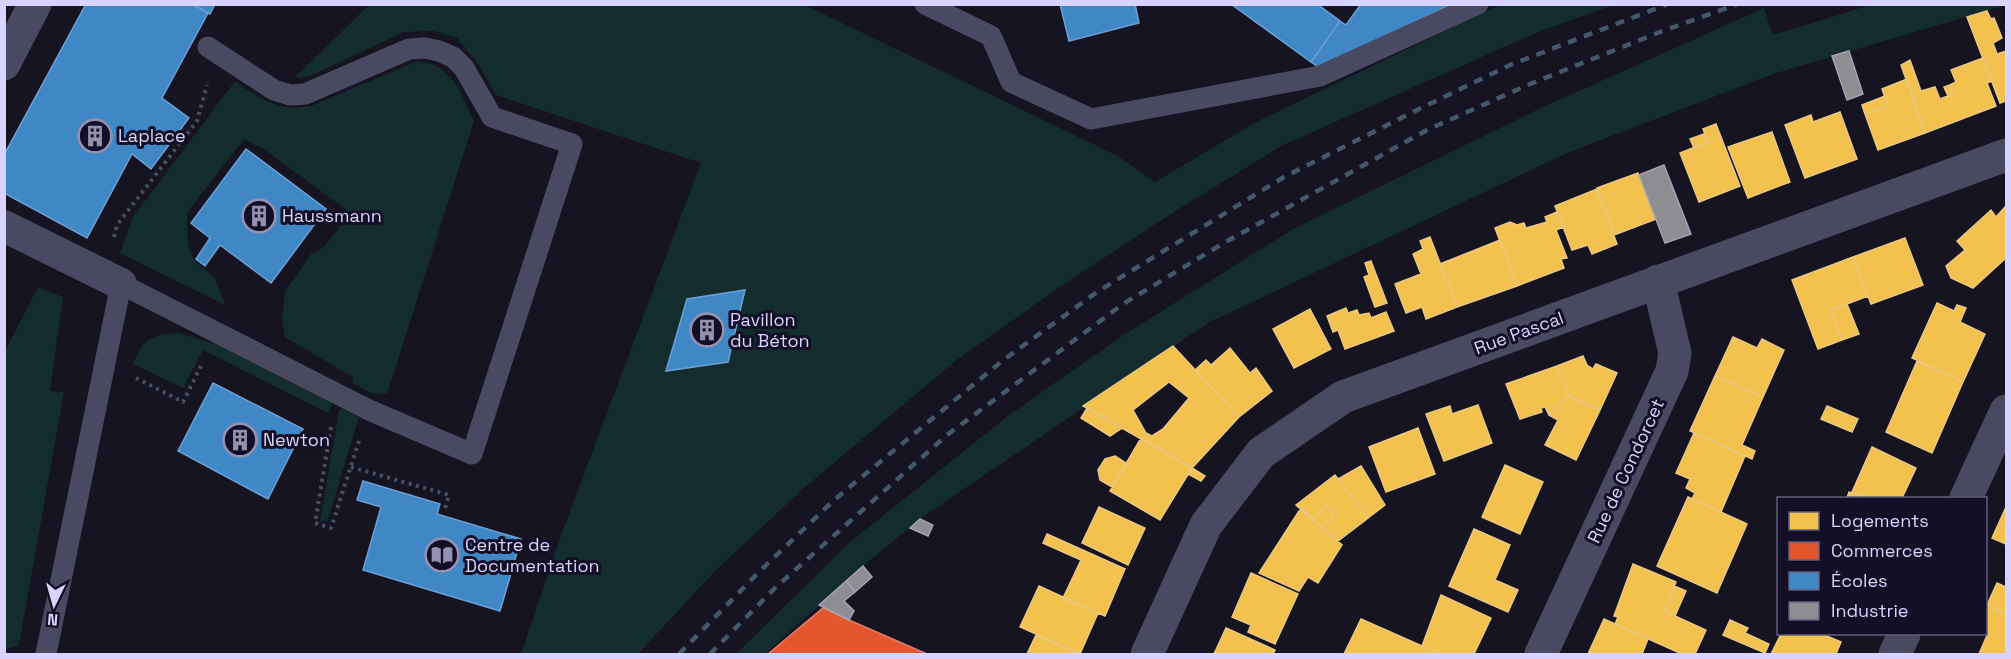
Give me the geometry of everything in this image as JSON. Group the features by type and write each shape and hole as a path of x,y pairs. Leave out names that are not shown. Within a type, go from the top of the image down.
{"street":[{"path":"4,64 35,4"},
{"name":"Rue Pascal","path":"1147,654 1206,525 1261,453 1343,397 2007,155"},
{"path":"4,226 113,280"},
{"name":"Rue de Condorcet","path":"1541,654 1672,371 1674,353 1658,281"},
{"path":"1966,497 2006,414"},
{"path":"1895,654 1903,635"}],"lane":[{"path":"925,4 991,36 1011,82 1091,119 1320,76 1478,4"},
{"path":"46,654 103,371 113,280 369,410 472,454 572,144 492,117 464,68 453,57 440,51 410,49 305,94 290,95 274,90 208,47"}],"path":[{"path":"113,280 117,225 197,121 208,81"},
{"path":"103,371 129,374 183,402 206,356"},
{"path":"332,421 315,524 331,528 369,410"},
{"path":"351,466 449,495 445,509"}],"green space":[{"path":"369,5 805,5 1118,156 1155,182 1256,122 1499,5 1614,5 1543,30 1283,145 1070,280 958,359 804,488 715,571 638,654 521,654 561,535 701,163 496,95 479,65 457,38 434,31 404,32 308,77 294,78"},
{"path":"1870,5 2006,5 1776,73 1567,153 1208,323 920,519 863,566 765,654 736,654 850,542 1009,415 1122,336 1293,229 1543,107 1764,8 1773,35"},
{"path":"417,61 439,68 454,81 474,121 387,394 371,393 352,383 354,378 285,337 282,320 285,292 311,254 324,247 351,213 262,148 244,139 187,213 188,245 194,260 215,278 225,305 120,253 133,217 235,81 253,94 279,105 311,106"},
{"path":"38,287 63,297 50,391 64,392 19,645 5,649 5,351"},
{"path":"178,333 233,349 333,403 328,413 203,350 183,388 133,364 141,348 149,340 161,335"},
{"path":"342,408 359,417 327,522 320,521 339,411"}],"building: Logements":[{"path":"1987,11 1991,19 1994,18 2002,38 1993,43 1997,54 2006,51 2006,101 2000,103 1967,17"},
{"path":"1983,58 1992,81 1987,83 1996,106 1925,133 1901,65 1910,60 1921,91 1935,87 1940,99 1953,94 1950,85 1956,82 1951,70"},
{"path":"1907,79 1925,133 1878,150 1865,114 1888,106 1882,89"},
{"path":"1950,85 1953,94 1948,96 1944,87"},
{"path":"1885,96 1888,106 1865,114 1862,105"},
{"path":"1840,112 1857,159 1805,178 1785,125 1811,115 1813,122"},
{"path":"1716,124 1740,186 1699,202 1680,153 1708,142 1703,129"},
{"path":"1772,132 1790,182 1748,198 1728,147"},
{"path":"1704,134 1708,142 1694,148 1690,139"},
{"path":"1638,173 1656,219 1614,235 1597,188"},
{"path":"1597,189 1617,244 1592,254 1588,245 1572,250 1555,206"},
{"path":"2006,206 2006,258 1973,288 1951,278 1946,266 1965,250 1957,241 1991,210 1996,217"},
{"path":"1557,212 1563,227 1556,230 1567,258 1561,259 1564,268 1517,286 1495,228 1510,222 1517,225 1524,223 1526,228 1547,222 1545,217"},
{"path":"1430,237 1457,307 1426,319 1422,307 1406,313 1395,284 1421,274 1413,254 1423,249 1420,241"},
{"path":"1905,238 1923,285 1871,304 1853,257"},
{"path":"1500,240 1517,286 1457,307 1440,264"},
{"path":"1853,257 1868,296 1831,310 1842,340 1818,349 1792,280"},
{"path":"1371,261 1387,303 1375,307 1364,277 1369,275 1365,263"},
{"path":"1937,303 1954,311 1957,305 1966,308 1960,322 1985,334 1963,382 1912,358"},
{"path":"1847,304 1859,334 1842,340 1831,310"},
{"path":"1346,308 1348,313 1357,310 1359,315 1369,313 1371,318 1386,312 1394,331 1345,349 1338,330 1333,332 1327,316"},
{"path":"1310,309 1331,349 1294,368 1273,329"},
{"path":"1733,337 1757,348 1762,339 1784,350 1763,397 1715,376"},
{"path":"1173,346 1239,417 1192,468 1083,406","holes":["1169,382 1189,398 1163,429 1152,436 1146,433 1133,410"]},
{"path":"1230,348 1250,373 1256,368 1272,391 1239,417 1195,370 1206,360 1211,365"},
{"path":"1583,356 1587,365 1593,369 1596,364 1617,373 1600,410 1569,396 1557,366"},
{"path":"1917,361 1963,382 1932,453 1886,432"},
{"path":"1557,366 1569,396 1549,415 1545,407 1541,408 1542,412 1520,419 1506,384"},
{"path":"1715,376 1763,397 1742,445 1755,451 1752,459 1690,431"},
{"path":"1569,396 1600,410 1576,460 1545,445 1558,420 1549,415"},
{"path":"1478,405 1492,443 1444,461 1426,414 1450,406 1452,414"},
{"path":"1827,406 1858,419 1852,432 1821,419"},
{"path":"1087,408 1122,428 1110,436 1081,418"},
{"path":"1418,428 1435,474 1386,492 1369,447"},
{"path":"1694,433 1745,456 1721,512 1692,499 1695,493 1686,488 1690,479 1676,473"},
{"path":"1141,438 1192,468 1160,520 1110,491"},
{"path":"1872,447 1916,468 1902,497 1864,497 1852,492"},
{"path":"1115,456 1126,463 1112,487 1100,480 1098,470 1105,459"},
{"path":"1505,465 1543,482 1520,534 1482,517"},
{"path":"1361,466 1385,505 1368,518 1338,479"},
{"path":"1192,468 1205,476 1201,481 1188,474"},
{"path":"1335,475 1368,518 1338,541 1322,527 1335,516 1326,506 1312,519 1296,505"},
{"path":"1849,492 1862,497 1847,497"},
{"path":"1688,497 1747,524 1717,593 1657,566"},
{"path":"1326,506 1335,516 1322,527 1312,519"},
{"path":"1099,507 1145,528 1128,565 1082,543"},
{"path":"2006,507 2006,544 1992,538"},
{"path":"1301,508 1342,545 1318,583 1308,577 1299,591 1259,573"},
{"path":"1474,529 1510,545 1495,580 1518,590 1508,612 1449,586"},
{"path":"1047,534 1125,569 1105,616 1063,598 1081,560 1043,543"},
{"path":"1633,564 1676,582 1664,611 1706,630 1695,654 1682,654 1615,624 1618,617 1614,616"},
{"path":"1251,573 1298,594 1275,644 1248,632 1251,625 1232,617"},
{"path":"1997,583 2006,587 2006,614 1987,605"},
{"path":"1039,586 1098,613 1080,654 1020,627"},
{"path":"1674,586 1686,591 1675,616 1664,611"},
{"path":"1441,595 1491,618 1474,654 1440,654 1422,646"},
{"path":"1987,605 2006,614 2006,654 1979,654 1988,633"},
{"path":"1361,619 1422,646 1440,654 1344,654"},
{"path":"1604,619 1648,639 1642,654 1588,654"},
{"path":"1730,620 1748,628 1745,633 1769,644 1765,653 1723,635"},
{"path":"1226,628 1275,650 1273,654 1214,654"},
{"path":"1036,635 1080,654 1027,654"},
{"path":"1780,635 1824,635 1841,642 1836,654 1771,654"}],"building: Commerces":[{"path":"823,608 849,620 927,654 768,654"}],"building: Écoles":[{"name":"Laplace","path":"86,4 192,4 208,13 162,98 189,118 151,169 132,154 87,238 4,193 4,155"},
{"path":"192,4 215,4 210,14"},
{"path":"1060,4 1135,4 1139,23 1069,41"},
{"path":"1231,4 1317,4 1340,21 1311,62"},
{"path":"1361,4 1452,4 1320,68 1311,62 1340,21 1346,25"},
{"name":"Haussmann","path":"246,149 326,209 271,283 220,245 205,266 196,259 210,238 191,223"},
{"name":"Pavillon du Béton","path":"745,290 728,362 666,371 687,299"},
{"name":"Newton","path":"213,383 303,429 268,499 178,451"},
{"name":"Centre de Documentation","path":"363,481 440,504 437,514 521,539 500,611 363,570 381,507 357,500"}],"building: Industrie":[{"path":"1849,51 1863,94 1847,100 1832,56"},
{"path":"1664,165 1691,234 1665,243 1639,175"},
{"path":"920,519 933,525 928,536 910,528"},
{"path":"863,566 872,577 855,592 846,581"},
{"path":"846,581 855,592 844,601 854,611 849,620 819,605"}],"railway":[{"path":"679,654 834,500 1002,361 1097,292 1284,177 1510,65 1668,4"},
{"path":"710,654 776,587 947,435 1123,304 1222,244 1427,130 1530,84 1660,32 1738,4"}],"place":[{"name":"Laplace","path":"95,136"},
{"name":"Haussmann","path":"259,216"},
{"name":"Pavillon du Béton","path":"707,330"},
{"name":"Newton","path":"240,440"},
{"name":"Centre de Documentation","path":"442,555"}]}
